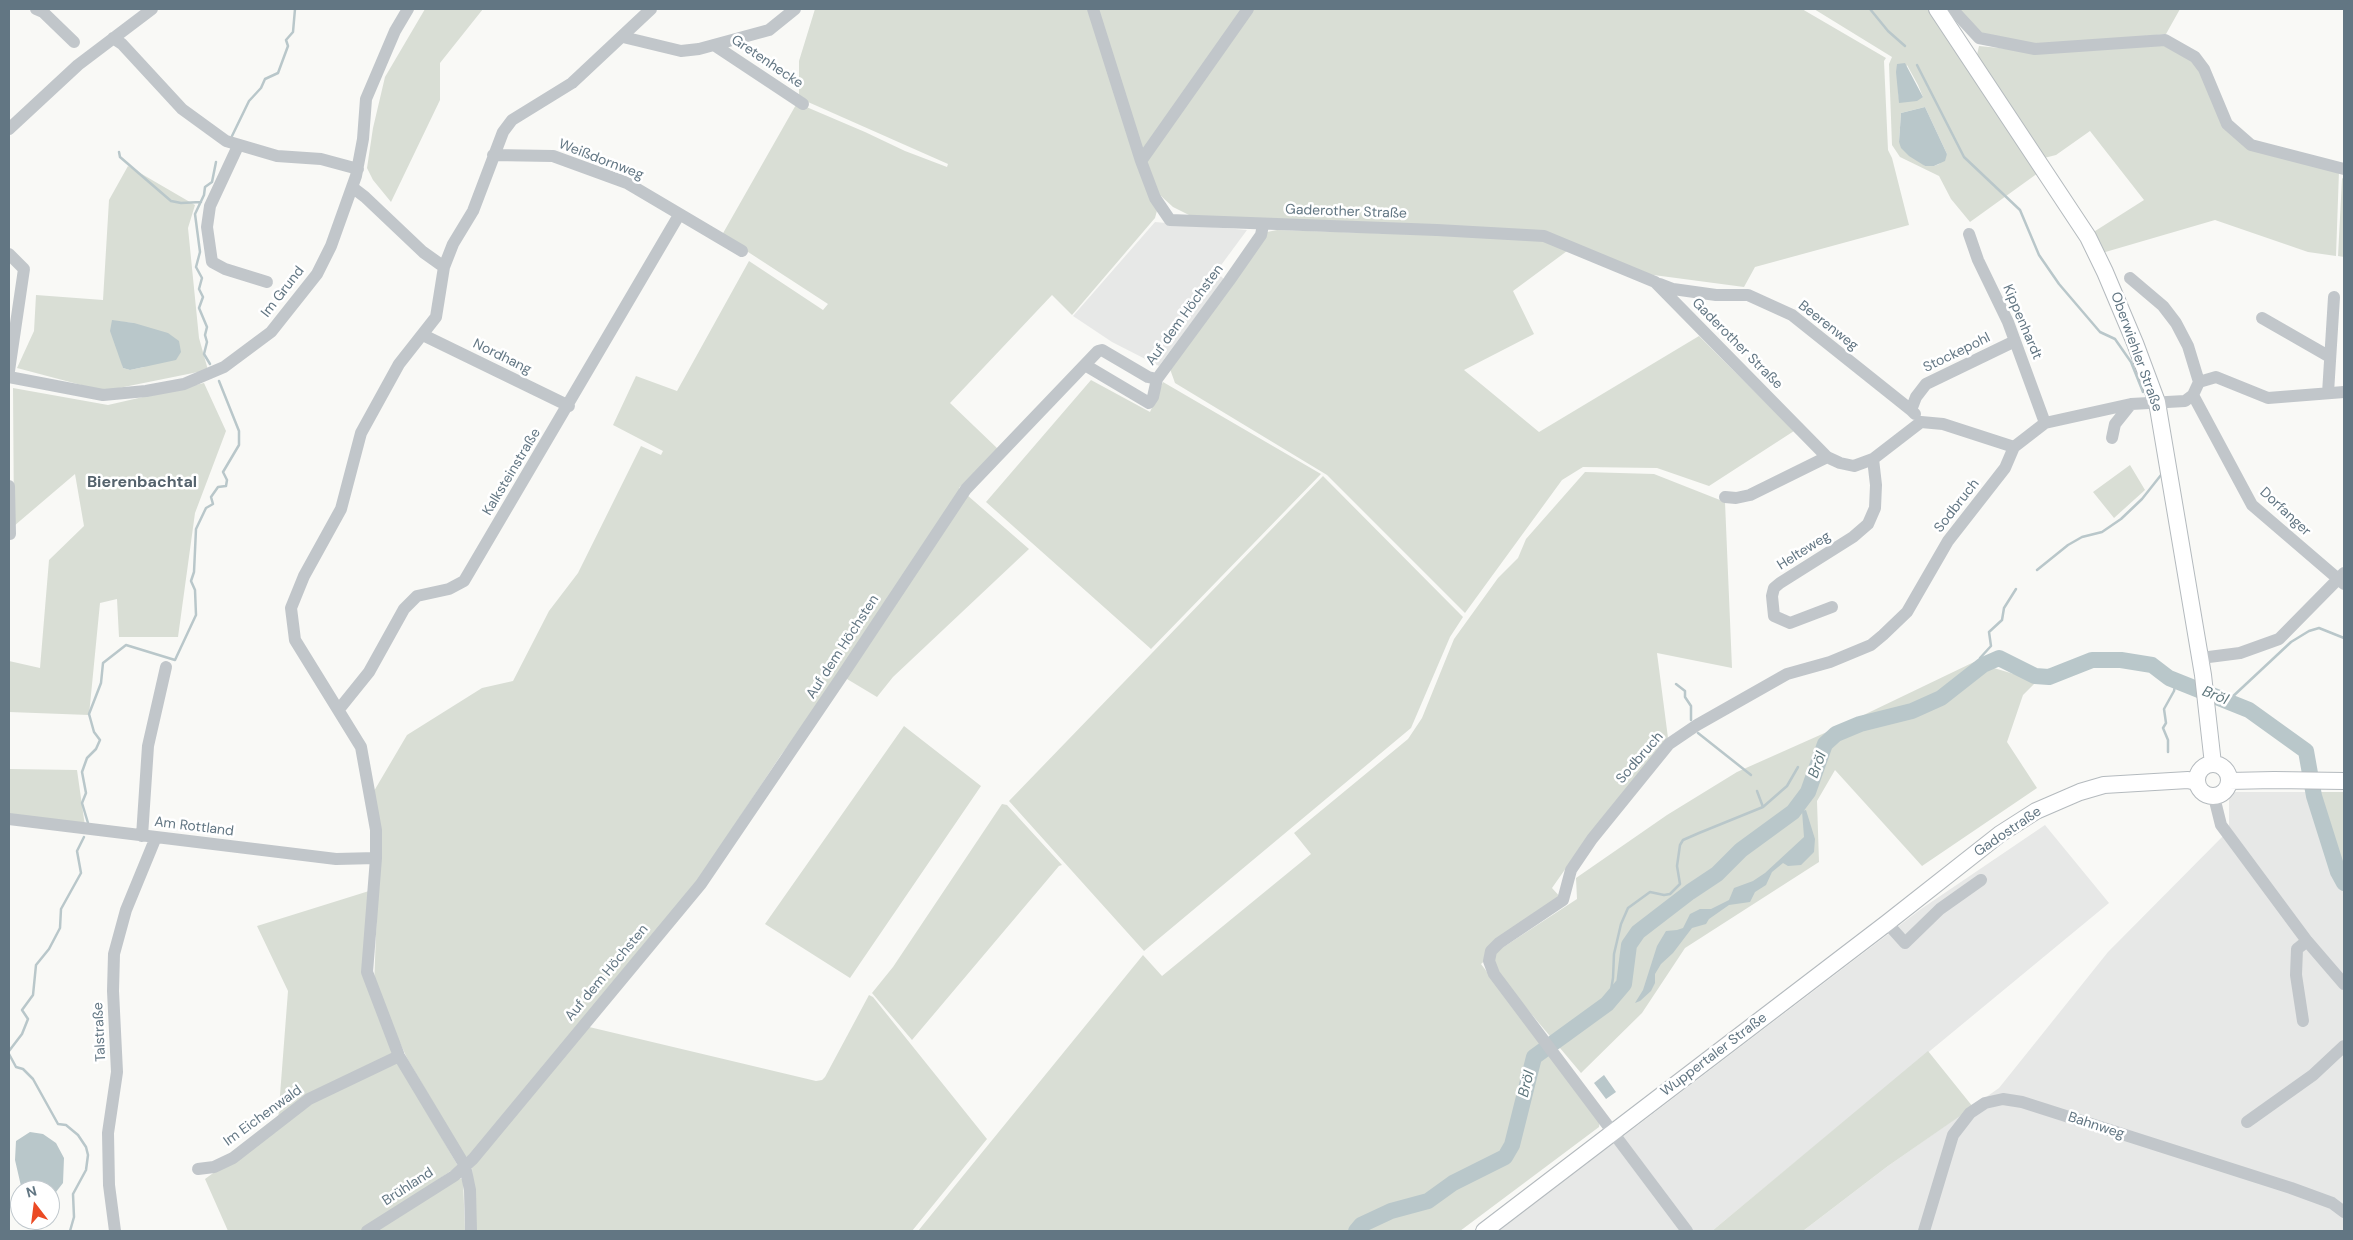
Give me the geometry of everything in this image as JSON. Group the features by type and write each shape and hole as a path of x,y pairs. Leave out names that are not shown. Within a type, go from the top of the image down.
{"main road":[{"name":"Oberwiehler Straße","path":"1939,12 2088,237 2135,343 2157,402 2201,658 2210,721 2213,764"},
{"path":"2213,764 2223,768 2229,782 2226,790 2214,797 2200,791 2196,782 2200,769 2213,764"},
{"name":"Gadostraße","path":"1944,879 2000,834 2029,816 2080,792 2121,783 2188,780 2196,782"},
{"path":"2229,782 2344,781"},
{"name":"Wuppertaler Straße","path":"1484,1231 1944,879"}],"street":[{"path":"36,9 43,12 74,42"},
{"path":"9,129 78,65 152,9"},
{"name":"Im Grund","path":"9,377 103,395 146,391 184,384 224,367 271,332 317,274 330,246 358,169 366,99 395,31 408,9"},
{"path":"471,1231 470,1190 465,1166 399,1056 367,972 376,858 376,830 361,747 340,708 295,640 291,608 304,576 341,508 360,433 399,364 436,318 444,267 453,244 473,211 503,132 512,120 572,84 651,9"},
{"name":"Gretenhecke","path":"623,37 681,51 714,45 769,30 795,9"},
{"path":"1093,9 1141,161"},
{"path":"1141,161 1248,9"},
{"path":"1939,12 1955,12 1979,38 2034,49 2165,40 2195,57 2204,68 2227,124 2251,145 2344,169"},
{"path":"113,38 122,44 182,109 206,128 238,146 277,156 321,159 358,169"},
{"name":"Gretenhecke","path":"714,45 803,104"},
{"path":"238,146 210,206 206,226 212,262 224,269 267,282"},
{"name":"Weißdornweg","path":"493,155 553,156 627,183 742,251"},
{"name":"Gaderother Straße","path":"1141,161 1155,198 1170,220 1544,236 1656,282 1827,457 1840,463 1854,466 1873,459 1921,422"},
{"path":"352,187 423,252 444,267"},
{"name":"Kalksteinstraße","path":"340,708 369,672 404,609 417,596 449,590 464,581 569,406 679,215"},
{"name":"Auf dem Höchsten","path":"465,1166 701,884 966,489 1098,352 1102,350 1148,377 1157,379 1261,235 1263,225"},
{"name":"Kippenhardt","path":"1969,234 1978,260 2015,341 2045,424"},
{"path":"9,254 24,269 12,321 9,371"},
{"path":"1911,410 1921,422 1943,424 2014,447 2045,424 2131,404 2185,400 2193,395 2199,382 2188,346 2176,322 2162,306 2130,278"},
{"name":"Beerenweg","path":"1656,282 1673,289 1716,295 1748,296 1792,315 1911,410"},
{"path":"2328,394 2334,297"},
{"path":"2262,318 2330,357"},
{"name":"Nordhang","path":"423,335 569,406"},
{"name":"Stockepohl","path":"1911,410 1916,397 1926,384 2015,341"},
{"path":"1085,365 1149,403 1153,397 1157,379"},
{"path":"2199,382 2216,377 2268,398 2344,392"},
{"name":"Dorfanger","path":"2193,395 2252,505 2342,579"},
{"path":"2112,438 2115,424 2131,404"},
{"name":"Sodbruch","path":"1687,1231 1494,974 1489,961 1491,951 1499,943 1563,900 1571,870 1592,838 1669,744 1697,725 1787,674 1830,662 1870,645 1884,636 1907,612 1948,541 2005,468 2014,447"},
{"path":"1725,497 1736,498 1750,495 1827,457"},
{"name":"Helteweg","path":"1832,607 1790,623 1774,616 1772,596 1774,588 1854,537 1868,524 1876,508 1873,459"},
{"path":"9,486 10,534"},
{"path":"2201,658 2240,653 2279,639 2342,579"},
{"path":"142,836 148,746 166,667"},
{"path":"2214,797 2221,825 2307,941 2344,984"},
{"name":"Am Rottland","path":"9,819 336,859 376,858"},
{"name":"Talstraße","path":"115,1231 109,1185 108,1133 117,1072 113,991 114,954 126,910 156,837"},
{"path":"1887,923 1905,943 1940,909 1981,880"},
{"path":"2303,1021 2296,975 2297,949 2307,941"},
{"path":"2247,1122 2313,1075 2344,1046"},
{"name":"Im Eichenwald","path":"198,1169 214,1167 233,1158 309,1100 399,1056"},
{"name":"Bahnweg","path":"1924,1231 1952,1135 1970,1113 1985,1102 2004,1099 2022,1102 2291,1188 2332,1204 2344,1212"},
{"name":"Brühland","path":"367,1231 465,1166"}],"shaded area":[{"path":"425,9 483,9 440,63 440,100 391,202 373,180 367,168 373,128 385,77"},
{"path":"815,9 1802,9 1886,58 1884,61 1888,150 1892,158 1909,225 1755,267 1744,287 1646,274 1569,242 1191,216 1173,207 1161,196 1155,218 1072,315 1052,295 950,403 998,449 959,488 1029,549 893,677 877,697 842,676 781,755 700,877 471,1156 465,1157 407,1058 374,987 378,881 374,791 407,735 482,688 513,681 549,611 578,573 641,446 661,455 663,451 613,425 636,376 677,391 749,261 823,310 828,304 722,235 797,103 905,151 947,167 948,164 799,98 799,61"},
{"path":"1814,9 1932,9 2038,173 1970,222 1951,199 1939,176 1900,157 1892,145 1889,64 1892,57","holes":["1907,65 1918,85 1923,97 1899,98 1898,88","1925,107 1947,154 1939,164 1934,166 1925,166 1899,142 1901,113"]},
{"path":"1942,9 2180,9 2166,34 2042,46 1983,36"},
{"path":"2161,43 2194,59 2240,140 2339,171 2336,256 2308,252 2215,220 2102,253 2092,233 2144,200 2090,131 2056,155 2044,158 1976,59 1979,46 2030,51"},
{"path":"1905,63 1923,97 1917,101 1899,103 1897,64"},
{"path":"1925,107 1947,154 1945,161 1934,166 1925,166 1909,156 1901,148 1899,142 1901,113"},
{"path":"128,166 195,205 188,228 199,338 208,370 104,391 17,368 34,331 36,295 103,300 109,200","holes":["112,321 134,323 144,367 130,370 123,368"]},
{"path":"2344,176 2344,257 2338,256 2342,179"},
{"path":"1155,222 1247,230 1216,272 1224,279 1159,366 1112,342 1073,316"},
{"path":"1277,230 1527,238 1551,243 1567,251 1513,291 1534,334 1464,370 1539,432 1699,336 1794,431 1709,486 1657,468 1583,467 1562,480 1465,613 1327,475 1175,383 1170,369 1267,232"},
{"path":"112,320 134,323 168,333 179,341 181,352 176,360 130,370 123,368 110,331"},
{"path":"1091,380 1150,412 1163,382 1321,474 1151,649 986,502"},
{"path":"204,383 226,431 195,513 178,637 119,637 117,599 100,603 89,715 9,712 9,661 40,668 49,560 84,526 75,474 14,526 13,388 108,405"},
{"path":"2130,465 2145,490 2114,518 2093,492"},
{"path":"1585,472 1654,474 1725,502 1732,668 1657,653 1668,738 1580,848 1552,888 1563,900 1502,948 1577,899 1576,878 1667,815 1737,772 1847,723 1974,662 2037,681 2023,695 2007,742 2037,788 1922,866 1835,770 1817,801 1819,862 1685,948 1642,1013 1581,1073 1496,972 1494,953 1481,964 1600,1121 1599,1127 1460,1231 918,1231 1143,955 1162,976 1311,854 1294,833 1408,739 1422,718 1454,639 1498,578 1518,558 1526,539"},
{"path":"1323,476 1463,617 1450,637 1411,728 1144,951 1009,801"},
{"path":"904,726 981,786 850,978 765,924"},
{"path":"9,769 77,770 85,826 9,816"},
{"path":"2229,792 2309,792 2338,877 2344,883 2344,1231 1803,1231 1888,1166 1999,1088 2108,952 2229,830"},
{"path":"2309,792 2344,792 2344,883 2338,877"},
{"path":"1002,804 1007,805 1062,865 1059,866 912,1040 872,993 893,967"},
{"path":"1806,810 1815,839 1814,852 1801,865 1788,866 1783,863 1772,872 1766,885 1755,892 1750,902 1729,905 1709,919 1706,924 1692,928 1673,953 1661,964 1655,974 1655,983 1651,991 1635,1003 1643,990 1657,946 1666,931 1683,928 1690,914 1700,909 1711,909 1729,900 1734,888 1753,881 1765,873 1804,837 1802,811"},
{"path":"2045,825 2109,903 1712,1231 1493,1231 1638,1125 1921,909"},
{"path":"369,891 364,972 396,1054 278,1121 288,991 257,926"},
{"path":"869,995 873,997 987,1139 912,1231 473,1231 472,1164 585,1026 816,1081 822,1080 825,1077"},
{"path":"1928,1051 1973,1107 1888,1166 1803,1231 1712,1231"},
{"path":"397,1061 458,1166 363,1231 228,1231 205,1179 306,1105"},
{"path":"1604,1075 1616,1092 1606,1099 1594,1083"},
{"path":"30,1132 43,1134 56,1143 64,1158 63,1183 60,1187 60,1180 20,1180 15,1160 16,1141"},
{"path":"459,1178 463,1179 465,1231 371,1231"}],"waterway":[{"path":"232,136 249,101 261,88 265,79 278,73 288,46 286,40 293,32 295,9"},
{"path":"1870,9 1888,31 1905,46"},
{"path":"1917,65 1964,157 2020,210 2039,255 2059,284 2100,332 2115,339 2131,362 2143,392"},
{"path":"119,152 120,157 171,201 181,203 201,202"},
{"path":"210,364 204,354 207,342 205,335 207,327 199,308 203,297 199,289 202,278 196,267 200,252 195,214 204,195 205,187 212,182 216,162"},
{"path":"88,823 82,803 86,793 82,772 87,758 96,749 100,740 94,732 89,714 101,683 103,663 126,645 175,660 196,615 195,590 191,581 194,572 196,529 206,508 213,504 211,497 218,487 226,486 227,480 223,472 239,445 239,431 219,381"},
{"path":"2037,570 2068,545 2082,537 2102,532 2121,519 2142,499 2161,475"},
{"path":"1980,666 1980,658 1991,646 1989,632 2002,620 2004,608 2016,589"},
{"path":"2229,700 2291,642 2309,631 2319,628 2344,638"},
{"name":"Bröl","path":"1356,1231 1361,1225 1391,1211 1428,1201 1453,1183 1505,1157 1512,1145 1534,1057 1607,1004 1624,984 1629,945 1638,932 1717,874 1741,850 1793,812 1808,792 1825,744 1836,734 1860,724 1912,711 1941,698 1983,665 1999,658 2035,676 2049,677 2092,660 2121,660 2152,665 2169,678 2249,710 2306,751 2314,796 2338,872 2344,883"},
{"path":"2168,752 2168,740 2163,728 2166,723 2164,709 2174,691 2176,680"},
{"path":"1676,684 1685,691 1685,697 1691,706 1691,720"},
{"path":"1698,733 1751,775"},
{"path":"1763,807 1787,786 1798,767"},
{"path":"1609,1002 1614,954 1621,924 1628,908 1650,892 1664,895 1670,894 1680,884 1677,866 1680,845 1683,840 1763,807 1757,791"},
{"path":"9,1051 22,1034 28,1019 22,1010 33,995 36,965 49,949 60,928 61,909 81,873 77,851 84,837"},
{"path":"9,1054 16,1067 23,1069 33,1079 58,1124 66,1125 78,1135 86,1147 88,1155 86,1170 73,1194 74,1217 70,1231"}],"district":[{"name":"Bierenbachtal","path":"142,483"}]}
